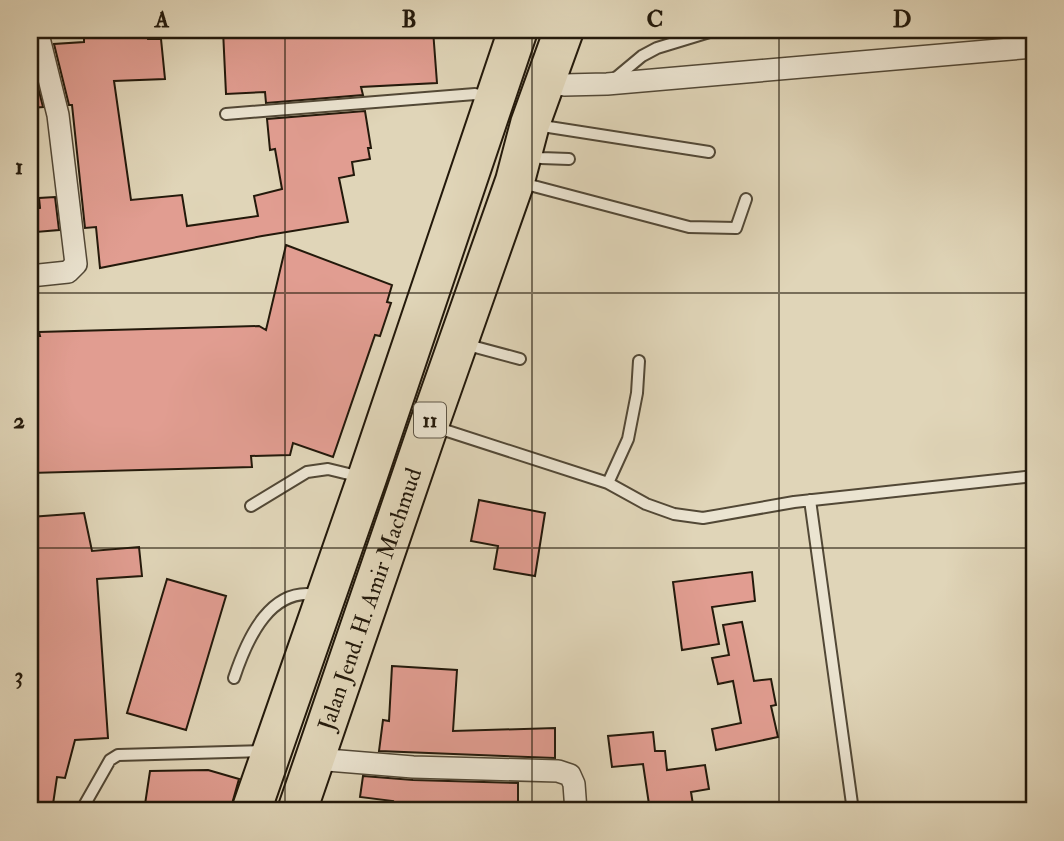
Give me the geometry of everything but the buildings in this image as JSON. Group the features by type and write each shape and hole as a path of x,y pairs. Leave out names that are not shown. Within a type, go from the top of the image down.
{"highway":[{"name":"Jalan Jend. H. Amir Machmud","path":"251,811 518,30"},
{"name":"Jalan Jend. H. Amir Machmud","path":"297,811 564,30"}],"street":[{"path":"30,276 68,272 76,264 58,115 37,30"},
{"path":"547,80 564,85 607,85 1034,47"},
{"path":"315,759 413,767 558,771 570,775 574,784 576,811"}],"lane":[{"path":"607,85 657,48 716,30"},
{"path":"226,114 475,94 494,101"},
{"path":"523,153 709,152"},
{"path":"523,153 541,158 569,159"},
{"path":"523,153 689,227 736,228 746,199"},
{"path":"458,343 520,359"},
{"path":"608,483 628,439 637,393 639,361"},
{"path":"429,425 608,483 646,504 674,514 703,518 810,500 1034,476"},
{"path":"251,506 307,472 327,469 367,478"},
{"path":"810,500 853,811"},
{"path":"234,678 243,652 262,620 276,603 306,592 324,597"},
{"path":"81,811 110,760 118,755 272,750"}]}
